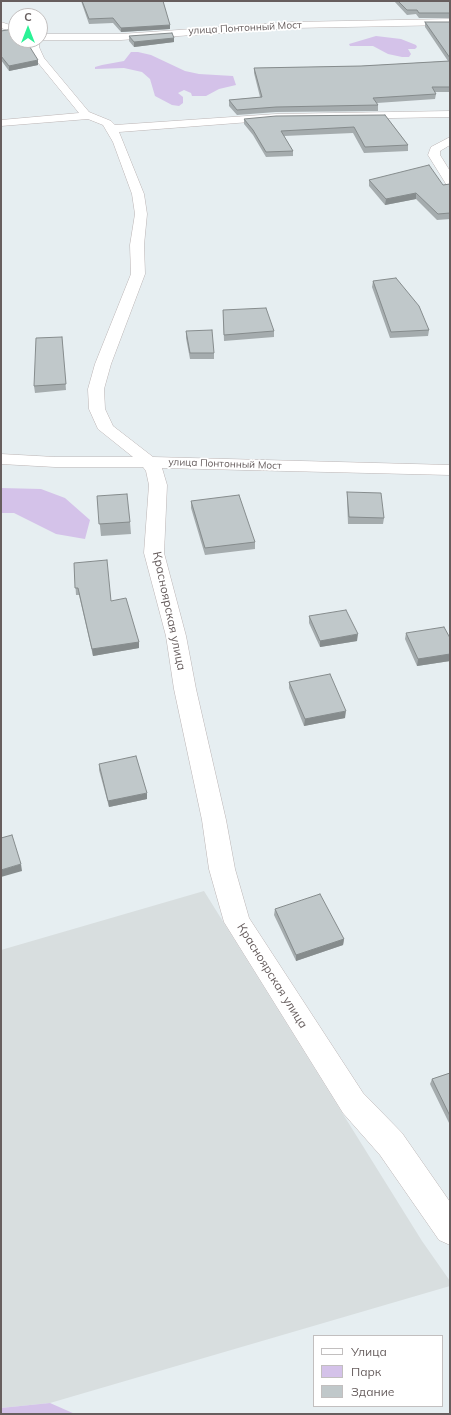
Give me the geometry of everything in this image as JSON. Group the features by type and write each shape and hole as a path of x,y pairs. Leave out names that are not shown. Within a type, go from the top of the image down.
{"street":[{"name":"улица Понтонный Мост","path":"48,37 121,37 293,25 450,22"},
{"path":"34,48 40,59 88,116"},
{"path":"112,129 276,117 450,114"},
{"path":"1,123 88,116"},
{"name":"Красноярская улица","path":"88,116 99,118 107,123 112,129 132,173 138,194 141,214 137,245 138,274 103,364 96,389 97,409 106,429 148,462 155,470 158,485 154,553 176,636 185,689 214,820 222,869 238,922 353,1104 391,1144 450,1229"},
{"path":"450,140 435,149 434,154 450,181"},
{"name":"улица Понтонный Мост","path":"1,459 55,462 148,462 450,470"}],"shaded area":[{"path":"204,891 422,1241 450,1281 450,1286 50,1403 1,1408 1,950"}],"green space":[{"path":"376,36 401,39 416,45 417,47 415,49 408,49 411,54 409,57 402,57 388,54 373,46 350,46 349,44"},
{"path":"131,52 151,55 185,71 199,74 233,76 236,85 219,89 206,96 192,96 191,93 184,90 178,93 183,97 183,103 179,106 172,105 155,96 150,79 142,72 124,68 95,69 95,67 102,65 124,61"},
{"path":"1,488 41,489 65,498 90,520 85,539 56,534 14,513 1,513"},
{"path":"50,1403 75,1414 1,1414 1,1408"}],"building":[{"path":"82,1 163,1 170,25 121,28 113,18 89,19"},
{"path":"398,1 450,1 450,13 419,13 417,10 407,10"},
{"path":"425,22 450,22 450,58"},
{"path":"8,30 8,48 30,48 38,60 9,66 1,56 1,31"},
{"path":"172,33 174,38 134,42 129,36"},
{"path":"450,61 450,87 432,87 436,94 373,98 378,105 276,107 237,110 229,100 262,97 254,68 361,66"},
{"path":"385,115 408,145 365,147 354,127 281,131 293,151 266,152 253,130 244,119 276,116"},
{"path":"429,165 443,185 450,184 450,213 438,214 416,193 386,199 369,180"},
{"path":"396,278 419,306 429,330 391,332 373,281"},
{"path":"266,308 274,331 224,335 223,310"},
{"path":"212,330 214,353 190,353 186,331"},
{"path":"62,337 66,384 34,386 36,338"},
{"path":"347,492 381,493 384,518 349,517"},
{"path":"127,494 130,522 99,524 97,496"},
{"path":"239,495 255,542 205,548 191,501"},
{"path":"107,560 111,601 126,598 139,642 92,649 78,588 75,588 74,563"},
{"path":"346,610 358,634 320,641 309,616"},
{"path":"444,627 450,638 450,654 418,659 406,633"},
{"path":"330,674 346,711 305,719 289,682"},
{"path":"136,756 147,793 108,801 99,764"},
{"path":"12,835 21,864 1,870 1,838"},
{"path":"320,894 344,939 296,955 275,909"},
{"path":"450,1073 450,1116 432,1079"}]}
